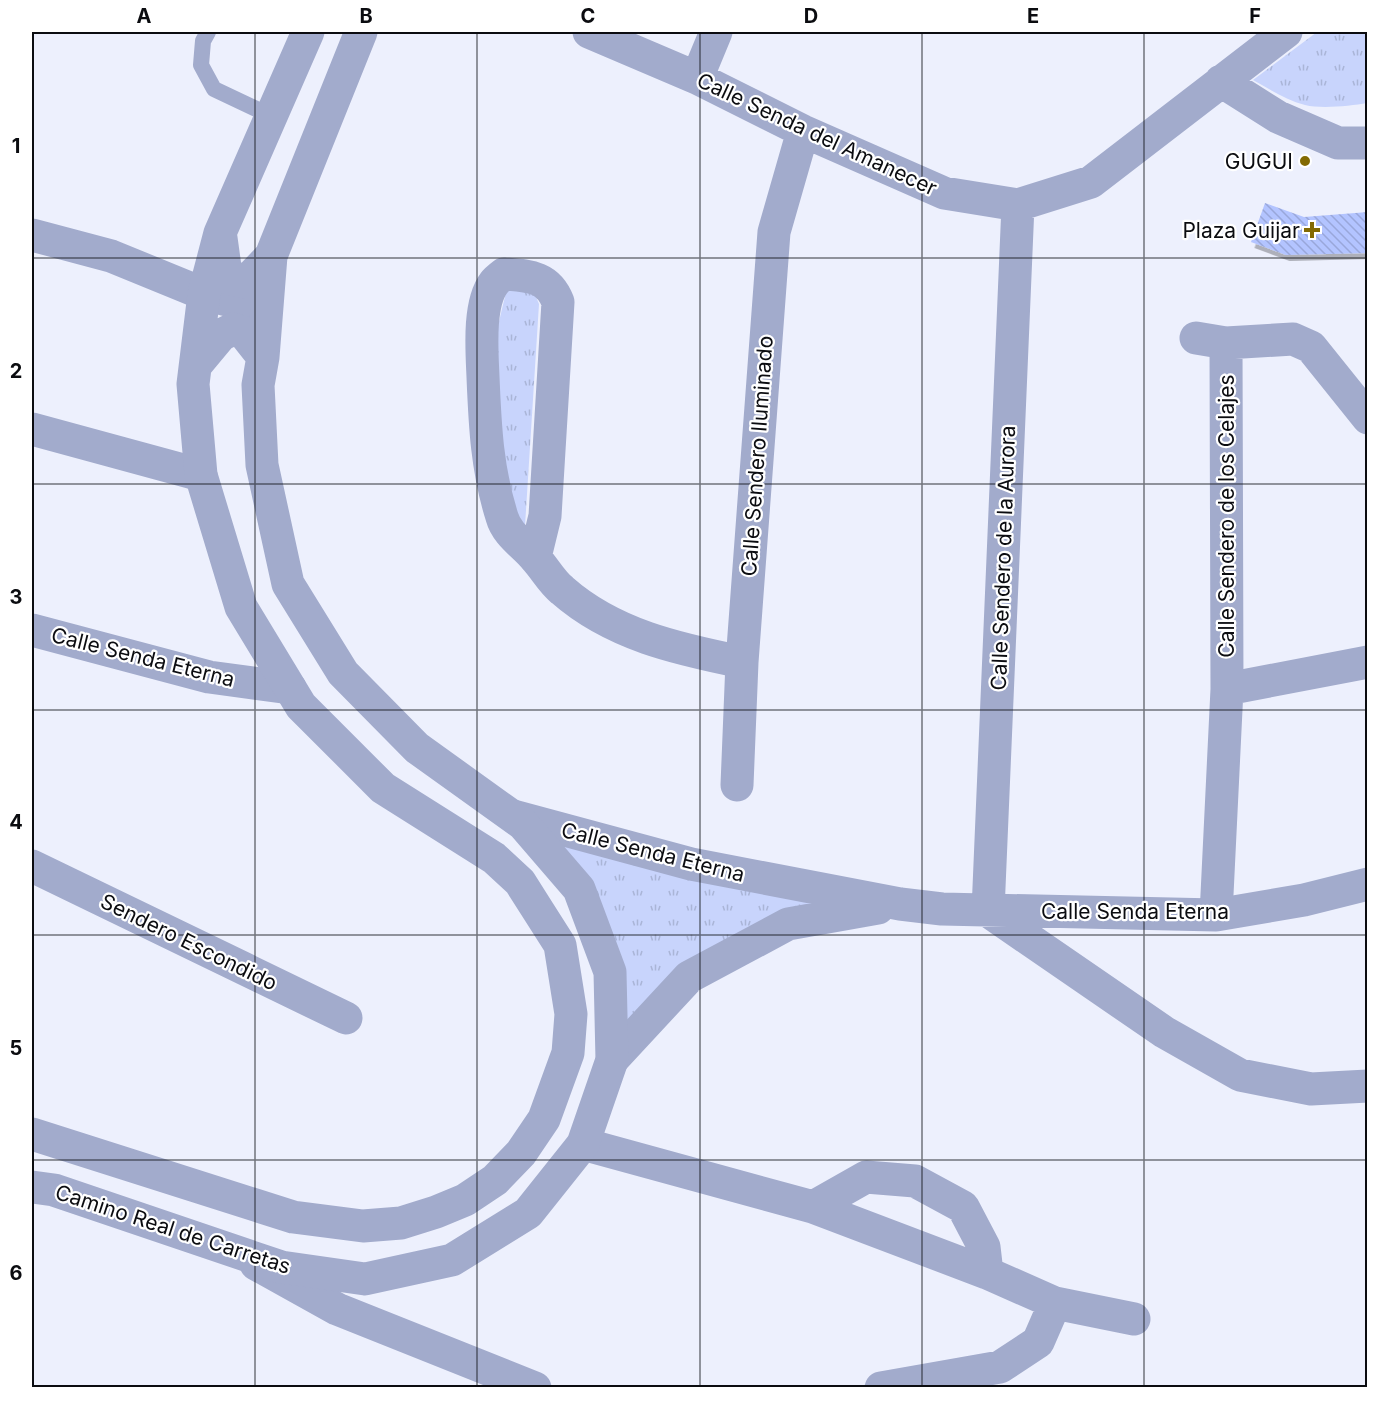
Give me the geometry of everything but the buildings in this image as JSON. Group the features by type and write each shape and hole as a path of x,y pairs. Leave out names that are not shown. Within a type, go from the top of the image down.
{"street":[{"path":"32,1134 293,1217 363,1226 401,1223 465,1200 495,1180 521,1153 544,1119 568,1053 572,1014 560,945 520,882 494,858 383,788 301,706 241,607 201,475 193,384 204,294 220,233 308,32"},
{"name":"Camino Real de Carretas","path":"32,1187 54,1190 281,1267 365,1279 452,1260 528,1213 583,1144 612,1060 610,972 579,889 523,824 417,748 343,674 288,584 262,465 258,385 263,357 271,256 361,32"},
{"name":"Calle Senda del Amanecer","path":"589,32 697,78 803,131 944,193 1018,205 1091,182 1286,32"},
{"path":"697,78 716,32"},
{"path":"1221,81 1278,117 1338,143 1368,143"},
{"name":"Calle Sendero Iluminado","path":"737,785 742,662 774,232 803,131"},
{"name":"Calle Sendero de la Aurora","path":"988,910 1018,205"},
{"path":"220,233 225,267 231,279 246,282 271,256"},
{"path":"32,236 111,256 204,294 266,310"},
{"path":"535,557 545,516 558,302 554,291 544,281 504,274 494,283 488,294 482,332 486,452 502,519 514,538 535,557 561,590 597,615 642,637 685,650 742,662"},
{"path":"196,365 221,335 233,329 244,333 263,357"},
{"name":"Calle Sendero de los Celajes","path":"1216,915 1227,689 1211,340 1293,339 1311,347 1368,418"},
{"path":"32,429 201,475"},
{"name":"Calle Senda Eterna","path":"32,630 209,677 290,688"},
{"name":"Calle Sendero de los Celajes","path":"1227,689 1368,662"},
{"name":"Calle Senda Eterna","path":"513,816 691,864 900,904 988,910 1216,915 1304,900 1368,884"},
{"name":"Sendero Escondido","path":"32,866 346,1018"},
{"name":"Calle Senda Eterna","path":"612,1060 689,977 788,924 900,904"},
{"path":"988,910 1164,1032 1240,1075 1311,1089 1368,1086"},
{"path":"583,1144 813,1207 987,1273 1056,1303 1134,1319"},
{"path":"813,1207 866,1177 915,1181 963,1207 984,1246 987,1273"},
{"path":"234,1252 337,1309 535,1388"},
{"path":"882,1388 1000,1367 1038,1342 1056,1303"}],"lane":[{"path":"208,32 203,41 201,65 214,89 271,116"}],"green space":[{"path":"1317,32 1367,32 1367,103 1327,107 1305,105 1284,97 1253,80"},
{"path":"508,284 534,292 539,304 525,526 514,514 500,451 496,334"},
{"path":"523,824 900,904 788,924 689,977 612,1060 610,972"}],"place":[{"name":"GUGUI","path":"1305,161"},
{"name":"Plaza Guijar","path":"1312,230"}]}
